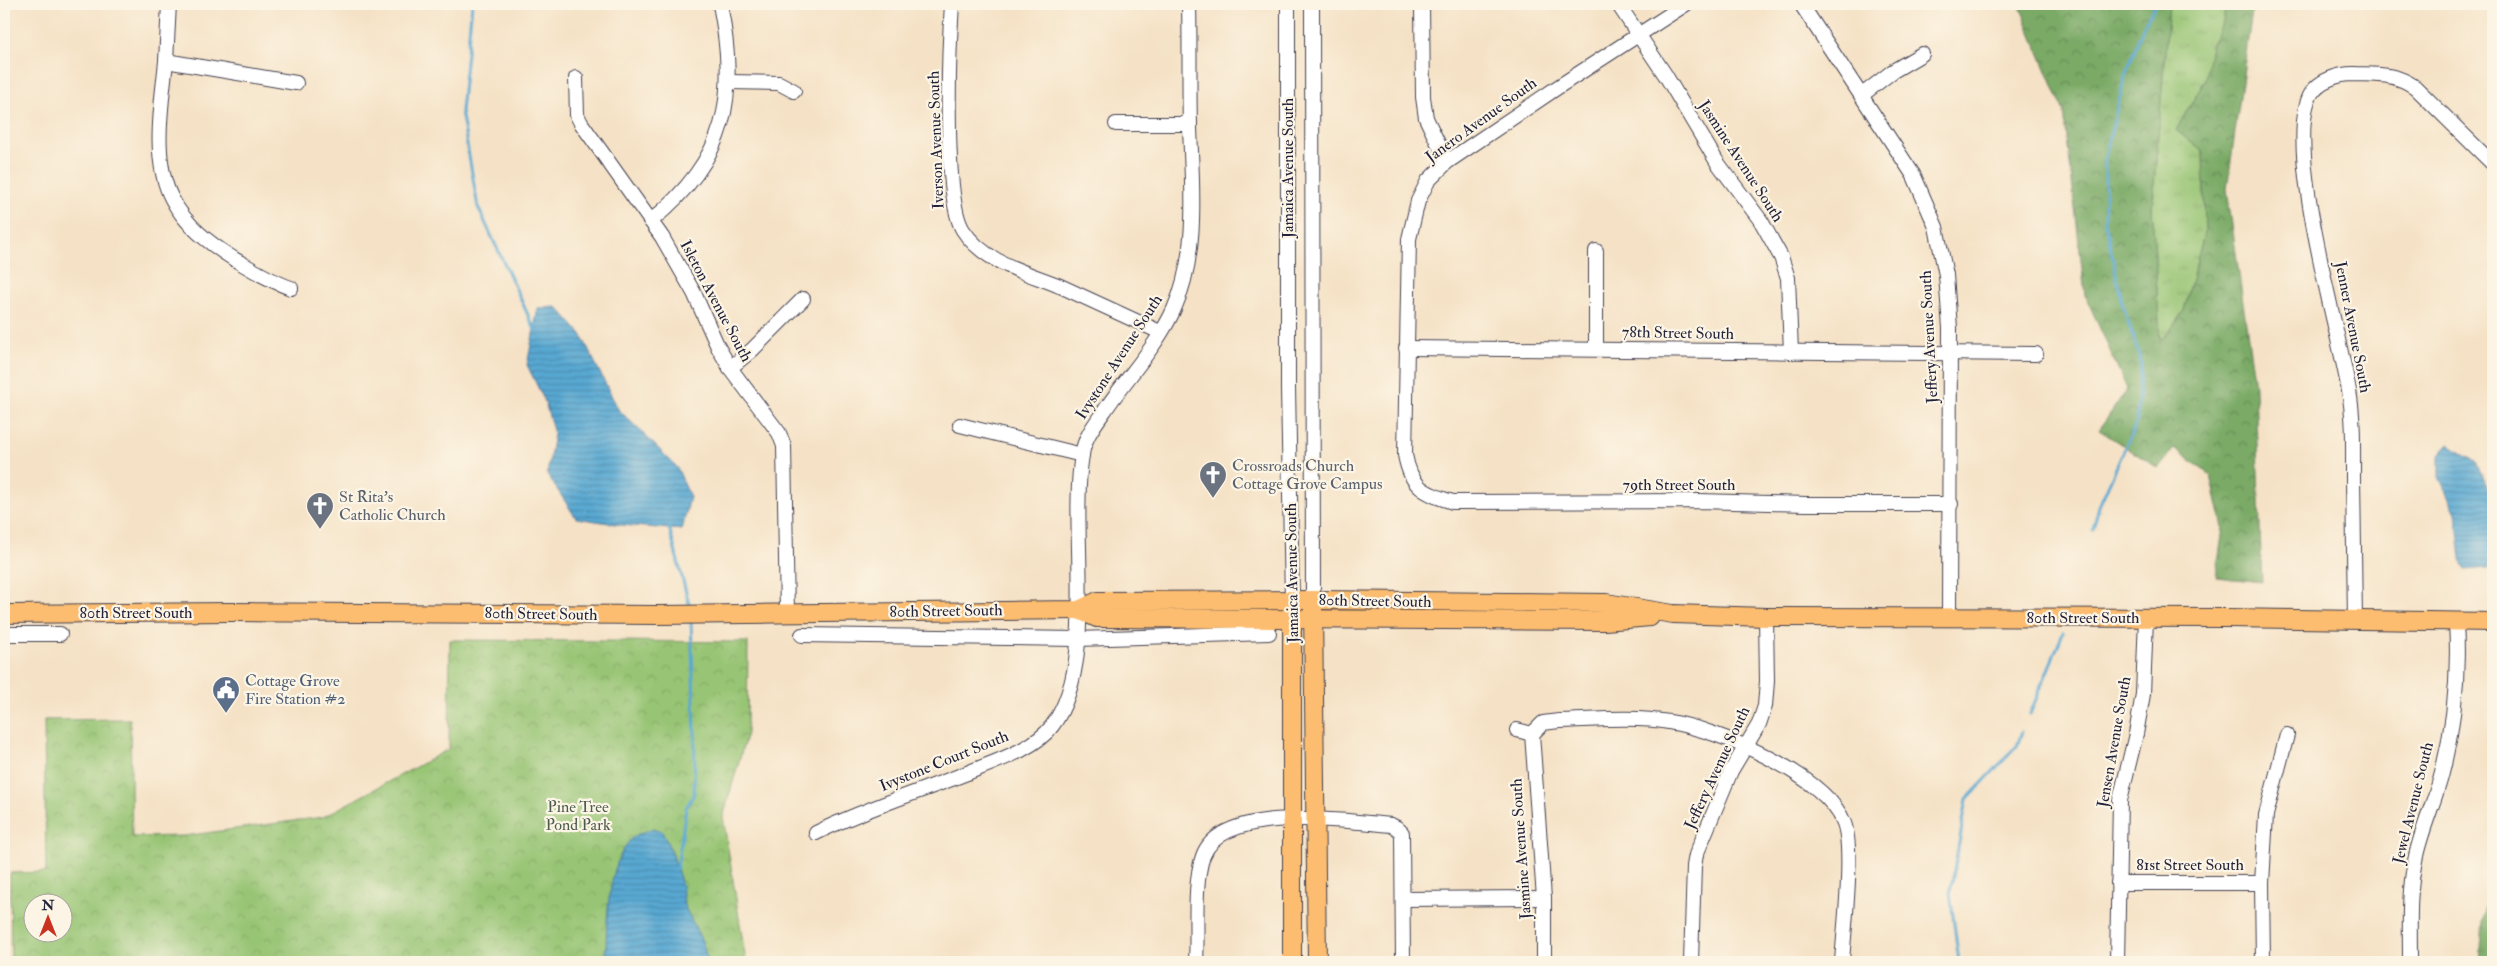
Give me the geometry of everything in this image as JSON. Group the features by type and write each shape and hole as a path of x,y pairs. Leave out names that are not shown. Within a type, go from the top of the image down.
{"main road":[{"name":"Jamaica Avenue South","path":"1292,600 1292,962"},
{"name":"80th Street South","path":"1079,610 1098,601 1312,600 1606,603 1673,614 1766,617 2146,618 2493,622"},
{"name":"Jamaica Avenue South","path":"1312,600 1317,962"},
{"name":"80th Street South","path":"4,614 230,612 658,615 1079,610 1097,618 1605,621 1673,614"}],"street":[{"path":"169,4 166,61 160,108 161,154 172,198 192,228 214,246 271,281 291,288"},
{"path":"651,221 686,189 713,149 721,128 729,82 726,32 720,4"},
{"name":"Iverson Avenue South","path":"952,4 950,42 951,165 955,215 963,231 998,262 1058,286 1160,332"},
{"name":"Ivystone Avenue South","path":"1079,610 1079,478 1082,455 1089,433 1160,332 1173,311 1183,284 1193,199 1189,4"},
{"name":"Jamaica Avenue South","path":"1288,4 1288,388 1292,600"},
{"name":"Jamaica Avenue South","path":"1312,4 1312,600"},
{"path":"1422,4 1423,97 1426,118 1447,162"},
{"name":"Jasmine Avenue South","path":"1618,4 1717,162 1761,221 1781,257 1788,278 1791,352"},
{"name":"Janero Avenue South","path":"1413,481 1409,474 1405,455 1406,348 1411,222 1418,201 1428,181 1447,162 1686,4"},
{"name":"Jeffery Avenue South","path":"1801,4 1914,176 1936,227 1946,276 1950,353 1951,504 1949,618"},
{"path":"1862,95 1893,71 1922,54"},
{"path":"166,61 296,83"},
{"name":"Jenner Avenue South","path":"2355,621 2354,432 2349,390 2308,195 2304,114 2315,89 2337,76 2356,74 2403,78 2415,87 2493,164"},
{"name":"Isleton Avenue South","path":"576,78 578,115 581,123 651,221 694,293 718,347 730,368 779,433 784,446 787,613"},
{"path":"729,82 779,83 794,92"},
{"path":"1116,124 1190,124"},
{"path":"1596,251 1596,349"},
{"path":"730,368 752,350 803,299"},
{"name":"78th Street South","path":"1406,348 2036,354"},
{"path":"960,425 1082,455"},
{"name":"79th Street South","path":"1413,481 1434,496 1454,502 1698,501 1815,504 1951,504"},
{"name":"Ivystone Court South","path":"816,833 845,819 912,795 1009,756 1036,740 1052,727 1066,700 1076,668 1079,610"},
{"name":"Jeffery Avenue South","path":"1691,962 1696,855 1731,771 1759,724 1765,706 1767,680 1766,617"},
{"name":"Jensen Avenue South","path":"2117,962 2120,800 2136,734 2143,694 2146,618"},
{"name":"Jewel Avenue South","path":"2410,962 2411,881 2416,856 2442,772 2453,708 2457,642 2456,622"},
{"name":"80th Street South","path":"802,635 1077,639 1269,633"},
{"name":"80th Street South","path":"4,634 60,634"},
{"path":"1517,730 1532,734 1543,723 1559,721 1667,722 1701,728 1745,747 1810,782 1828,797 1845,824 1848,855 1842,962"},
{"name":"Jasmine Avenue South","path":"1532,734 1544,898 1544,962"},
{"path":"2263,962 2262,883 2266,815 2287,735"},
{"path":"1196,962 1199,874 1203,856 1210,842 1229,830 1248,824 1316,819 1397,828 1402,833 1403,962"},
{"name":"81st Street South","path":"2118,882 2262,883"},
{"path":"1403,899 1544,898"}],"green space":[{"path":"2019,4 2169,4 2152,208 2160,340 2169,332 2184,310 2205,230 2203,152 2176,130 2205,80 2211,46 2224,19 2225,4 2253,4 2227,189 2255,387 2262,582 2216,577 2223,528 2211,476 2175,448 2158,468 2099,430 2127,389 2085,295 2064,112"},
{"path":"2169,4 2225,4 2224,19 2211,46 2205,80 2176,130 2203,152 2205,230 2184,310 2169,332 2160,340 2152,208"},
{"name":"Pine Tree Pond Park","path":"450,640 748,642 747,733 723,817 746,962 11,962 10,873 46,872 44,720 130,719 132,837 184,836 323,817 449,749"},
{"path":"2493,869 2493,962 2480,962 2483,920"}],"water":[{"path":"557,307 581,334 618,409 677,467 690,497 682,530 622,525 576,518 547,474 554,434 545,402 527,365 538,308"},
{"path":"2449,444 2476,462 2493,499 2493,547 2488,568 2466,570 2461,559 2456,513 2439,477 2439,455"},
{"path":"653,828 662,831 673,855 682,885 684,905 702,941 708,962 606,962 609,897 617,864 623,849 632,838"}],"waterway":[{"path":"472,4 461,111 478,207 535,330"},
{"path":"2093,529 2099,506 2137,421 2141,362 2122,302 2105,222 2105,157 2125,76 2144,25 2156,4"},
{"path":"669,527 690,608"},
{"path":"677,868 686,808 694,794 695,735 691,619"},
{"path":"2030,714 2063,633"},
{"path":"1959,962 1950,893 1967,799 2017,746 2022,732"}],"place":[{"name":"Crossroads Church Cottage Grove Campus","path":"1213,499"},
{"name":"St Rita's Catholic Church","path":"320,530"},
{"name":"Cottage Grove Fire Station #2","path":"226,714"}]}
